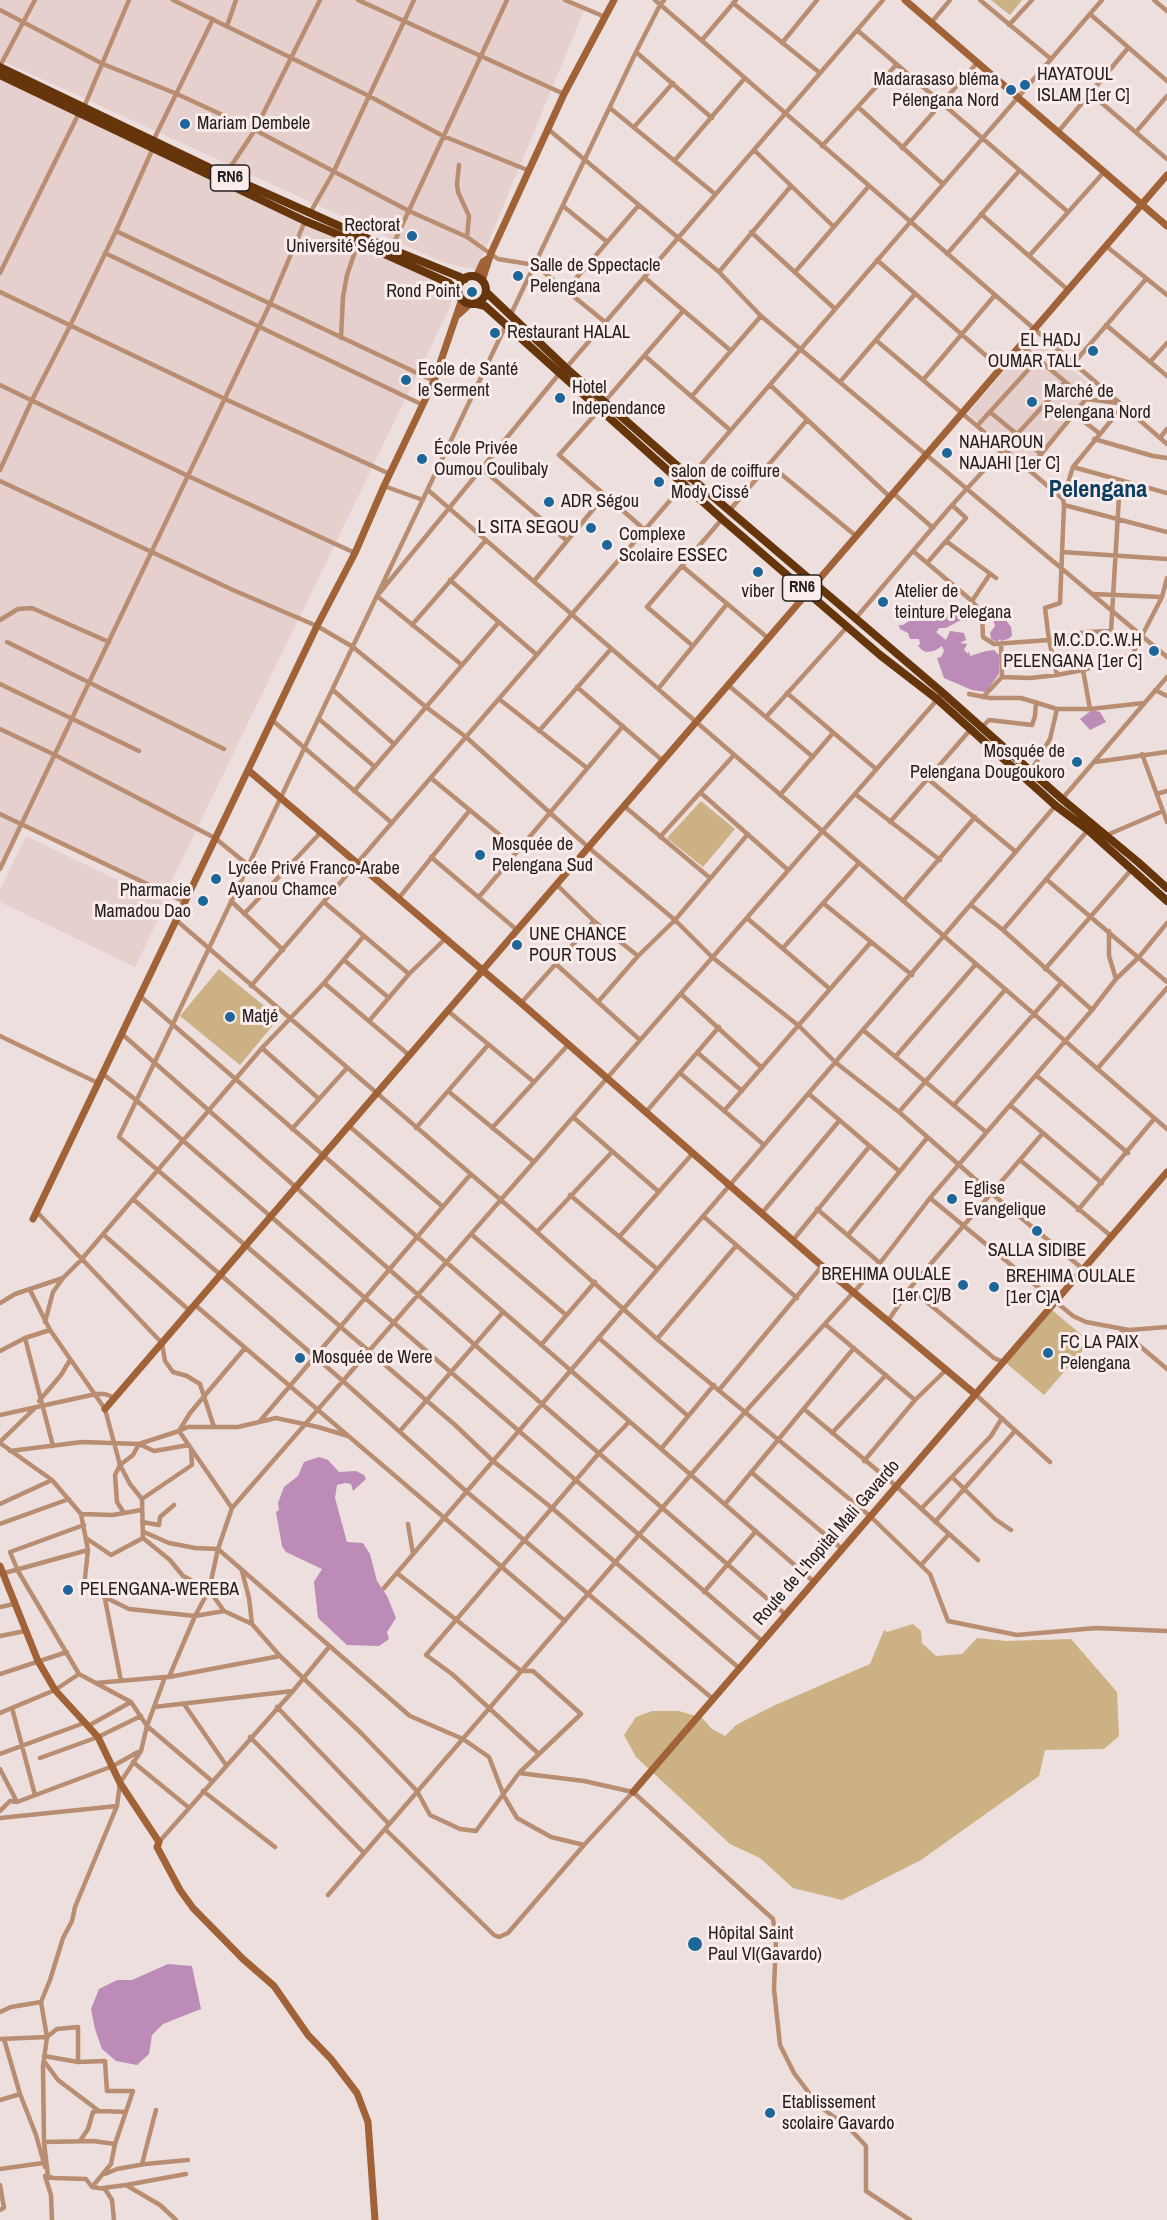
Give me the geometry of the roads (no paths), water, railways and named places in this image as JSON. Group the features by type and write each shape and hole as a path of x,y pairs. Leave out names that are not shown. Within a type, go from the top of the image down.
{"highway":[{"name":"RN6","path":"0,67 153,145 308,217 465,279"},
{"name":"RN6","path":"0,75 82,110"},
{"name":"RN6","path":"153,145 225,175 358,243 449,283 466,300 485,306 508,320"},
{"path":"465,279 479,279 486,292 485,297 466,300 465,279"},
{"name":"RN6","path":"486,292 508,320 562,371 855,619 940,696 971,729 1059,802 1107,835 1167,888"},
{"name":"RN6","path":"603,405 683,484 880,655 982,728 1031,771 1088,830 1167,901"}],"street":[{"path":"0,67 35,0"},
{"path":"0,273 82,110 129,0"},
{"path":"173,0 369,96 443,136 530,171"},
{"path":"227,26 236,0"},
{"path":"225,175 255,130 320,0"},
{"path":"358,0 564,94"},
{"path":"0,869 270,304 308,217 333,173 414,0"},
{"path":"391,249 507,0"},
{"path":"567,0 605,16"},
{"path":"479,279 564,94 614,0"},
{"path":"655,0 662,2 744,79 1167,444"},
{"path":"782,43 818,0"},
{"path":"377,596 562,371 679,239 715,194 883,0"},
{"path":"905,0 1167,226"},
{"path":"931,22 950,0"},
{"path":"980,0 1051,59"},
{"path":"1009,25 1032,0"},
{"path":"251,986 1102,0"},
{"path":"1154,0 1166,8"},
{"path":"662,2 636,52 119,1137 427,1401 493,1461 552,1508 739,1668"},
{"path":"702,40 734,2 820,74"},
{"path":"0,10 103,64 177,94 255,130 409,212 467,237 490,256 535,265 606,322"},
{"path":"1090,14 1167,81"},
{"path":"0,470 116,231 153,145 213,19"},
{"path":"857,30 981,140 1068,212"},
{"path":"1058,132 1128,48"},
{"path":"636,52 712,118"},
{"path":"902,148 977,63"},
{"path":"822,146 896,66"},
{"path":"675,160 744,79"},
{"path":"635,126 673,83"},
{"path":"1090,93 1167,159"},
{"path":"1136,132 1167,96"},
{"path":"858,107 944,183"},
{"path":"610,108 635,126 715,194"},
{"path":"548,129 719,272 761,316 1167,657"},
{"path":"754,150 834,227"},
{"path":"459,165 458,192 469,216 470,227 467,237"},
{"path":"946,254 1019,171"},
{"path":"1029,256 1104,172"},
{"path":"105,1409 1167,175"},
{"path":"719,272 791,186"},
{"path":"795,272 869,186"},
{"path":"567,289 639,205"},
{"path":"563,206 606,241"},
{"path":"981,214 1068,290"},
{"path":"116,231 434,381"},
{"path":"751,232 835,309"},
{"path":"341,338 343,297 347,275 358,243"},
{"path":"1106,246 1167,295"},
{"path":"105,253 423,405"},
{"path":"877,261 1000,368"},
{"path":"644,277 730,350"},
{"path":"1073,364 1146,279"},
{"path":"0,292 225,399 390,474"},
{"path":"840,382 915,294"},
{"path":"923,380 995,295"},
{"path":"214,1427 200,1384 187,1376 173,1372 165,1361 162,1343 35,1216 317,626 356,553 384,486 434,381 458,315 466,300"},
{"path":"645,531 559,455 683,312"},
{"path":"692,396 761,316"},
{"path":"1106,325 1167,376"},
{"path":"877,341 1029,469 1064,502 1167,532"},
{"path":"1150,362 1167,343"},
{"path":"1021,345 1086,399 1121,404"},
{"path":"645,356 730,430"},
{"path":"977,426 1038,359"},
{"path":"855,619 952,506 1065,382"},
{"path":"0,385 188,476 356,553"},
{"path":"770,385 891,495 933,528"},
{"path":"1029,469 1086,399"},
{"path":"1057,675 1045,608 1060,603 1064,502 1073,467 1121,404"},
{"path":"990,411 1041,454"},
{"path":"1074,414 1099,434"},
{"path":"729,510 807,420"},
{"path":"1160,438 1167,429"},
{"path":"1094,439 1167,458"},
{"path":"769,464 856,536"},
{"path":"1073,467 1167,493"},
{"path":"481,468 567,540"},
{"path":"913,551 972,601 982,613 983,637 994,644 1049,640 1111,631 1120,480"},
{"path":"0,481 317,626 353,647 466,737 588,847 675,920 712,957 799,1026 835,1062 899,1112 958,1165 1083,1269"},
{"path":"384,486 423,500"},
{"path":"428,490 1167,1129"},
{"path":"534,581 605,495"},
{"path":"927,563 966,518 952,506"},
{"path":"693,646 647,608 722,519"},
{"path":"412,625 486,540"},
{"path":"946,541 996,578"},
{"path":"1062,552 1167,559"},
{"path":"682,566 768,638"},
{"path":"972,601 990,574"},
{"path":"450,580 537,655"},
{"path":"1002,677 1029,678 1057,675 1083,670 1132,655 1162,597 1167,580"},
{"path":"1093,594 1162,597"},
{"path":"377,596 462,665"},
{"path":"658,689 727,604"},
{"path":"0,620 18,609 32,608 109,642"},
{"path":"354,791 499,622"},
{"path":"766,717 848,626"},
{"path":"7,642 224,749"},
{"path":"983,697 1002,677 1000,644"},
{"path":"539,731 611,649"},
{"path":"1083,670 1090,709"},
{"path":"384,1588 1167,677"},
{"path":"0,684 139,751"},
{"path":"728,684 813,757"},
{"path":"577,687 663,760"},
{"path":"333,690 394,744"},
{"path":"1155,690 1167,696"},
{"path":"787,693 876,769"},
{"path":"969,694 983,697 1021,698 1057,709 1090,709 1144,703"},
{"path":"47,2176 44,2142 44,2059 47,2037 40,2002 50,1980 63,1938 72,1921 75,1907 117,1806 120,1783 141,1751 154,1707 209,1590 218,1549 232,1508 940,696"},
{"path":"499,699 587,768"},
{"path":"982,728 989,720 1032,725 1036,702"},
{"path":"1031,771 1050,739 1057,709"},
{"path":"319,719 375,767"},
{"path":"272,720 392,823"},
{"path":"479,897 623,726"},
{"path":"0,729 215,838 248,865"},
{"path":"890,822 971,729"},
{"path":"780,795 833,733"},
{"path":"1095,762 1167,752"},
{"path":"660,837 734,754"},
{"path":"1142,754 1167,822"},
{"path":"248,770 483,970 822,1266 975,1394 1050,1462"},
{"path":"431,777 518,850"},
{"path":"928,779 1016,852"},
{"path":"1157,794 1167,791"},
{"path":"700,793 788,870"},
{"path":"855,794 940,860"},
{"path":"624,806 710,878"},
{"path":"399,899 470,810"},
{"path":"1107,835 1163,811"},
{"path":"0,814 185,902"},
{"path":"903,901 975,817"},
{"path":"1003,930 1088,830"},
{"path":"244,914 321,832"},
{"path":"598,1002 638,956 675,920 748,834"},
{"path":"431,857 517,930"},
{"path":"783,948 859,863"},
{"path":"1046,969 1132,869"},
{"path":"1046,879 1167,982"},
{"path":"557,885 594,921 638,956"},
{"path":"231,901 283,950"},
{"path":"324,902 409,974"},
{"path":"822,903 912,975"},
{"path":"970,905 1003,930 1092,1010"},
{"path":"747,918 830,989"},
{"path":"176,920 595,1282 623,1310 870,1516 933,1578 948,1621 1017,1635 1096,1628 1167,1631"},
{"path":"521,1003 594,921"},
{"path":"328,1895 745,1412 880,1263 930,1198 1167,923"},
{"path":"1109,931 1109,957 1116,980"},
{"path":"45,1322 53,1292 63,1278 104,1235 262,1048 324,983 364,936"},
{"path":"369,1021 409,974 445,939"},
{"path":"724,1111 871,942"},
{"path":"344,960 389,998"},
{"path":"896,1056 976,964"},
{"path":"557,965 640,1040"},
{"path":"324,983 409,1055"},
{"path":"954,1105 1060,983"},
{"path":"1097,1069 1167,988"},
{"path":"899,1112 1005,990"},
{"path":"681,994 762,1068"},
{"path":"140,996 813,1581"},
{"path":"448,1011 534,1082"},
{"path":"646,1112 719,1027"},
{"path":"863,1030 986,1132"},
{"path":"122,1034 419,1293 542,1404 785,1614"},
{"path":"0,1036 98,1083"},
{"path":"416,1128 488,1045"},
{"path":"492,1128 568,1045"},
{"path":"262,1048 319,1099"},
{"path":"698,1053 742,1091"},
{"path":"292,1129 347,1068"},
{"path":"680,1073 764,1145"},
{"path":"103,1074 271,1216 364,1299 762,1641"},
{"path":"1036,1075 1128,1153"},
{"path":"448,1090 534,1162"},
{"path":"809,1094 899,1171"},
{"path":"1010,1105 1102,1183"},
{"path":"573,1117 658,1192"},
{"path":"1078,1210 1155,1119"},
{"path":"762,1213 839,1121"},
{"path":"349,1126 443,1207"},
{"path":"888,1321 910,1288 1043,1133"},
{"path":"848,1235 927,1138"},
{"path":"793,1240 869,1147"},
{"path":"537,1232 612,1152"},
{"path":"620,1236 693,1153"},
{"path":"1020,1160 1111,1236"},
{"name":"Route de L'hopital Mali Gavardo","path":"633,1792 1167,1172"},
{"path":"260,1421 470,1175"},
{"path":"570,1195 657,1269"},
{"path":"930,1198 1073,1316 1086,1322 1129,1330 1167,1327"},
{"path":"133,1199 467,1492 589,1592 713,1699"},
{"path":"817,1209 880,1263"},
{"path":"703,1216 797,1298"},
{"path":"471,1234 566,1315"},
{"path":"104,1235 318,1409 565,1621"},
{"path":"657,1339 736,1246"},
{"path":"719,1389 822,1266"},
{"path":"0,1303 15,1294 63,1278"},
{"path":"541,1345 595,1282"},
{"path":"910,1288 994,1358 1003,1362"},
{"path":"30,1290 50,1330 105,1409 120,1465 130,1484 142,1499 143,1538"},
{"path":"400,1431 503,1312"},
{"path":"825,1324 915,1400"},
{"path":"1117,1327 1167,1369"},
{"path":"0,1351 25,1338 50,1330"},
{"path":"25,1338 53,1446"},
{"path":"599,1338 688,1416"},
{"path":"179,1431 245,1348"},
{"path":"725,1504 855,1348"},
{"path":"1,1441 34,1408 70,1360"},
{"path":"864,1461 915,1400 945,1371"},
{"path":"832,1433 886,1375"},
{"path":"661,1449 714,1385"},
{"path":"0,1415 96,1394 105,1394 115,1398"},
{"path":"804,1408 978,1560"},
{"path":"10,1451 82,1442 139,1444 188,1427 238,1427 276,1418 350,1437"},
{"path":"921,1509 991,1436 1002,1418"},
{"path":"539,1754 452,1674 426,1655 600,1452 629,1422"},
{"path":"179,1431 232,1508"},
{"path":"935,1522 1015,1431"},
{"path":"0,1432 1,1441 10,1451 52,1480 81,1514 88,1550 84,1587 129,1609 195,1616 224,1611"},
{"path":"139,1444 154,1451 190,1447"},
{"path":"124,1513 117,1502 115,1475 120,1465 133,1455 139,1444"},
{"path":"142,1499 192,1465 190,1447"},
{"path":"751,1472 841,1548"},
{"path":"952,1477 995,1520 1011,1530"},
{"path":"0,1504 52,1480"},
{"path":"0,1524 69,1499"},
{"path":"142,1522 159,1525 160,1517 174,1504"},
{"path":"81,1514 113,1515 141,1510"},
{"path":"408,1524 413,1554"},
{"path":"84,1525 10,1552 18,1571 79,1674 131,1702 147,1726 212,1781"},
{"path":"704,1592 756,1531"},
{"path":"144,1532 169,1543 195,1548 218,1549 410,1716 463,1739 489,1757 504,1796 517,1818 551,1837 584,1845"},
{"path":"921,1565 949,1534"},
{"path":"86,1538 111,1555 143,1538"},
{"path":"143,1538 170,1560 183,1576 209,1590 224,1611 252,1624 280,1656 361,1733 417,1791 430,1815 460,1829 476,1831 519,1773 581,1714 533,1671 521,1671 397,1573"},
{"path":"88,1550 18,1571 1,1572 38,1660 55,1690 98,1737 120,1783 159,1842"},
{"path":"241,1569 249,1598 252,1624"},
{"path":"105,1599 121,1681"},
{"path":"0,1607 14,1604"},
{"path":"0,1636 25,1631"},
{"path":"329,1647 293,1691 188,1807 157,1847 193,1908 274,1986 308,2036 331,2059 357,2093 368,2122 375,2220"},
{"path":"1,1672 67,1652"},
{"path":"96,1683 167,1677 280,1656"},
{"path":"0,1713 55,1690 79,1674"},
{"path":"154,1707 293,1691"},
{"path":"0,1754 86,1724 131,1702"},
{"path":"184,1704 226,1765"},
{"path":"277,1707 387,1826 494,1935 499,1937 508,1933 633,1792"},
{"path":"12,1708 35,1795"},
{"path":"40,1758 98,1737 141,1716"},
{"path":"250,1737 364,1853"},
{"path":"0,1811 10,1801 17,1802 113,1766 141,1751"},
{"path":"133,1762 188,1807"},
{"path":"0,1769 17,1802"},
{"path":"519,1773 602,1785 633,1792 772,1919 776,1939 774,1989 780,2044 794,2073 818,2104 849,2128 866,2146 866,2191 910,2220"},
{"path":"203,1791 275,1846"},
{"path":"0,1818 117,1806"},
{"path":"0,2012 11,2007 40,2002"},
{"path":"0,2039 47,2037 57,2029 78,2027 78,2062"},
{"path":"0,2039 5,2039 20,2094 36,2135 51,2195 52,2220"},
{"path":"44,2059 78,2062 105,2061 106,2091 133,2091 115,2144 111,2164 92,2187"},
{"path":"44,2059 58,2080 99,2111"},
{"path":"0,2100 20,2094"},
{"path":"142,2164 156,2110"},
{"path":"80,2141 88,2129 93,2112 126,2112"},
{"path":"44,2142 80,2141 115,2144"},
{"path":"102,2175 117,2169 142,2164 188,2160"},
{"path":"0,2169 44,2163"},
{"path":"100,2188 186,2174"},
{"path":"47,2176 86,2179 92,2187 105,2189 112,2200 114,2220"},
{"path":"0,2185 4,2208 0,2210"},
{"path":"126,2185 160,2205 176,2220"}],"place":[{"name":"HAYATOUL ISLAM [1er C]","path":"1025,85"},
{"name":"Madarasaso bléma Pélengana Nord","path":"1011,90"},
{"name":"Mariam Dembele","path":"185,124"},
{"name":"Rectorat Université Ségou","path":"412,236"},
{"name":"Salle de Sppectacle Pelengana","path":"518,276"},
{"name":"Rond Point","path":"472,292"},
{"name":"Restaurant HALAL","path":"495,333"},
{"name":"EL HADJ OUMAR TALL","path":"1093,351"},
{"name":"Ecole de Santé le Serment","path":"406,380"},
{"name":"Hotel Independance","path":"560,398"},
{"name":"Marché de Pelengana Nord","path":"1032,402"},
{"name":"NAHAROUN NAJAHI [1er C]","path":"947,453"},
{"name":"École Privée Oumou Coulibaly","path":"422,459"},
{"name":"salon de coiffure Mody Cissé","path":"659,482"},
{"name":"ADR Ségou","path":"549,502"},
{"name":"L SITA SEGOU","path":"591,528"},
{"name":"Complexe Scolaire ESSEC","path":"607,545"},
{"name":"viber","path":"758,572"},
{"name":"Atelier de teinture Pelegana","path":"883,602"},
{"name":"M.C.D.C.W.H PELENGANA [1er C]","path":"1154,651"},
{"name":"Mosquée de Pelengana Dougoukoro","path":"1077,762"},
{"name":"Mosquée de Pelengana Sud","path":"480,855"},
{"name":"Lycée Privé Franco-Arabe Ayanou Chamce","path":"216,879"},
{"name":"Pharmacie Mamadou Dao","path":"203,901"},
{"name":"UNE CHANCE POUR TOUS","path":"517,945"},
{"name":"Matjé","path":"230,1017"},
{"name":"Eglise Evangelique","path":"952,1199"},
{"name":"SALLA SIDIBE","path":"1037,1231"},
{"name":"BREHIMA OULALE [1er C]/B","path":"963,1285"},
{"name":"BREHIMA OULALE [1er C]A","path":"994,1287"},
{"name":"FC LA PAIX Pelengana","path":"1048,1353"},
{"name":"Mosquée de Were","path":"300,1358"},
{"name":"PELENGANA-WEREBA","path":"68,1590"},
{"name":"Hôpital Saint Paul VI(Gavardo)","path":"695,1944"},
{"name":"Etablissement scolaire Gavardo","path":"770,2113"}],"district":[{"name":"Pelengana","path":"1098,491"}]}
